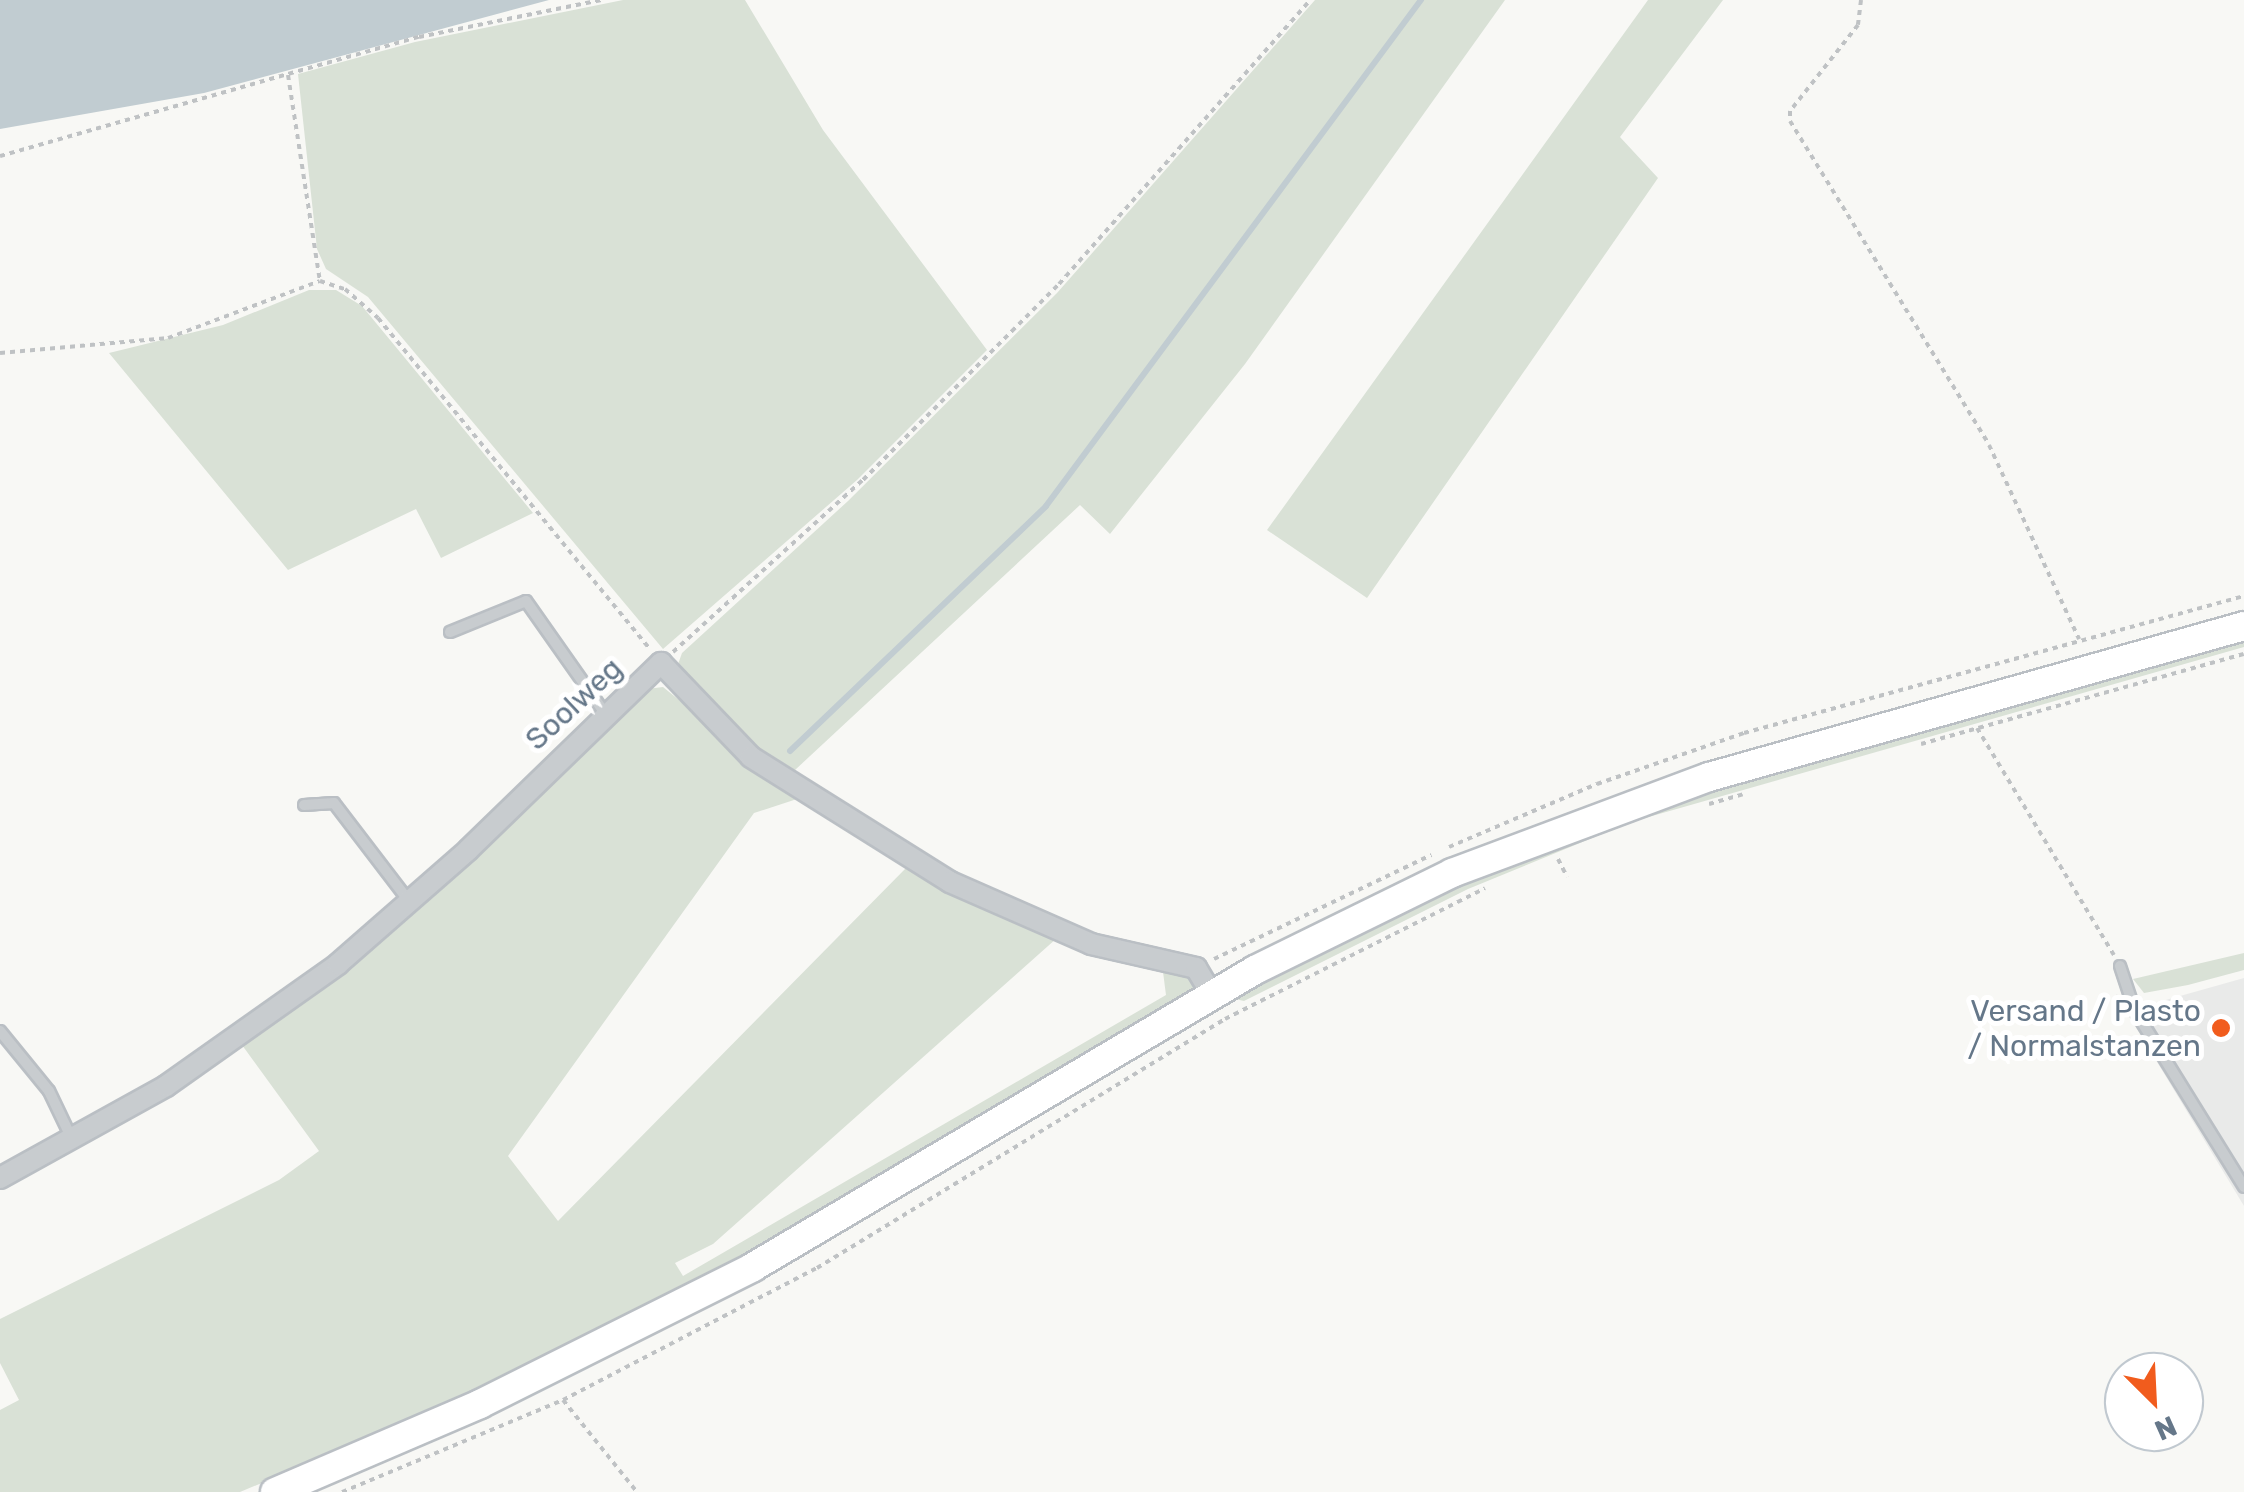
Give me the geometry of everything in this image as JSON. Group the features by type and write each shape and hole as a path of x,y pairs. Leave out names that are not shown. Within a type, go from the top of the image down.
{"main road":[{"path":"275,1492 480,1404 753,1267 1212,995 1352,919 1579,821 1709,777 2244,626"}],"street":[{"name":"Soolweg","path":"0,1178 72,1140 239,1036 409,902 661,663 752,756 950,882 1091,944 1196,968 1212,995"}],"lane":[{"path":"450,632 526,601 606,715"},
{"path":"304,805 334,803 409,902"},
{"path":"2120,966 2130,1001 2244,1187"},
{"path":"0,1030 49,1091 72,1140"}],"path":[{"path":"0,156 419,37 601,0"},
{"path":"0,353 168,338 320,281 345,289 378,318 661,663 863,480 1060,284 1310,0"},
{"path":"1860,0 1858,25 1790,111 1790,122 1989,445 2079,640"},
{"path":"288,75 320,281"},
{"path":"1903,748 2244,654"},
{"path":"1977,728 2120,966"},
{"path":"1699,806 1755,790"},
{"path":"1543,863 1574,850"},
{"path":"1557,857 1567,877"},
{"path":"342,1492 563,1400 817,1268 1225,1018 1496,883"},
{"path":"563,1400 636,1492"}],"shaded area":[{"path":"0,0 549,0 204,93 0,129"},
{"path":"623,0 745,0 823,130 987,350 857,480 663,649 368,297 326,269 317,249 298,74 415,42"},
{"path":"1315,0 1505,0 1245,364 1110,534 1080,505 795,770 758,748 677,667 682,653 848,501 1057,293"},
{"path":"1648,0 1723,0 1620,137 1658,178 1367,598 1267,530"},
{"path":"309,290 336,290 362,306 533,513 441,558 416,509 288,570 109,353 223,325"},
{"path":"2244,638 2244,647 1631,822 1468,889 1244,1001 1235,999 1380,917 1629,814"},
{"path":"663,687 800,798 754,813 508,1156 558,1221 906,868 1057,938 713,1244 675,1263 683,1276 1166,995 1163,972 1186,973 1195,990 779,1238 523,1372 396,1427 240,1492 0,1492 0,1410 19,1400 0,1363 0,1319 279,1180 319,1151 242,1045 647,689"},
{"path":"2244,953 2244,970 2188,985 2144,993 2133,979"},
{"path":"2244,978 2244,1206 2116,994 2141,1007"}],"waterway":[{"path":"790,751 1046,506 1421,0"}],"place":[{"name":"Versand / Plasto / Normalstanzen","path":"2221,1028"}]}
